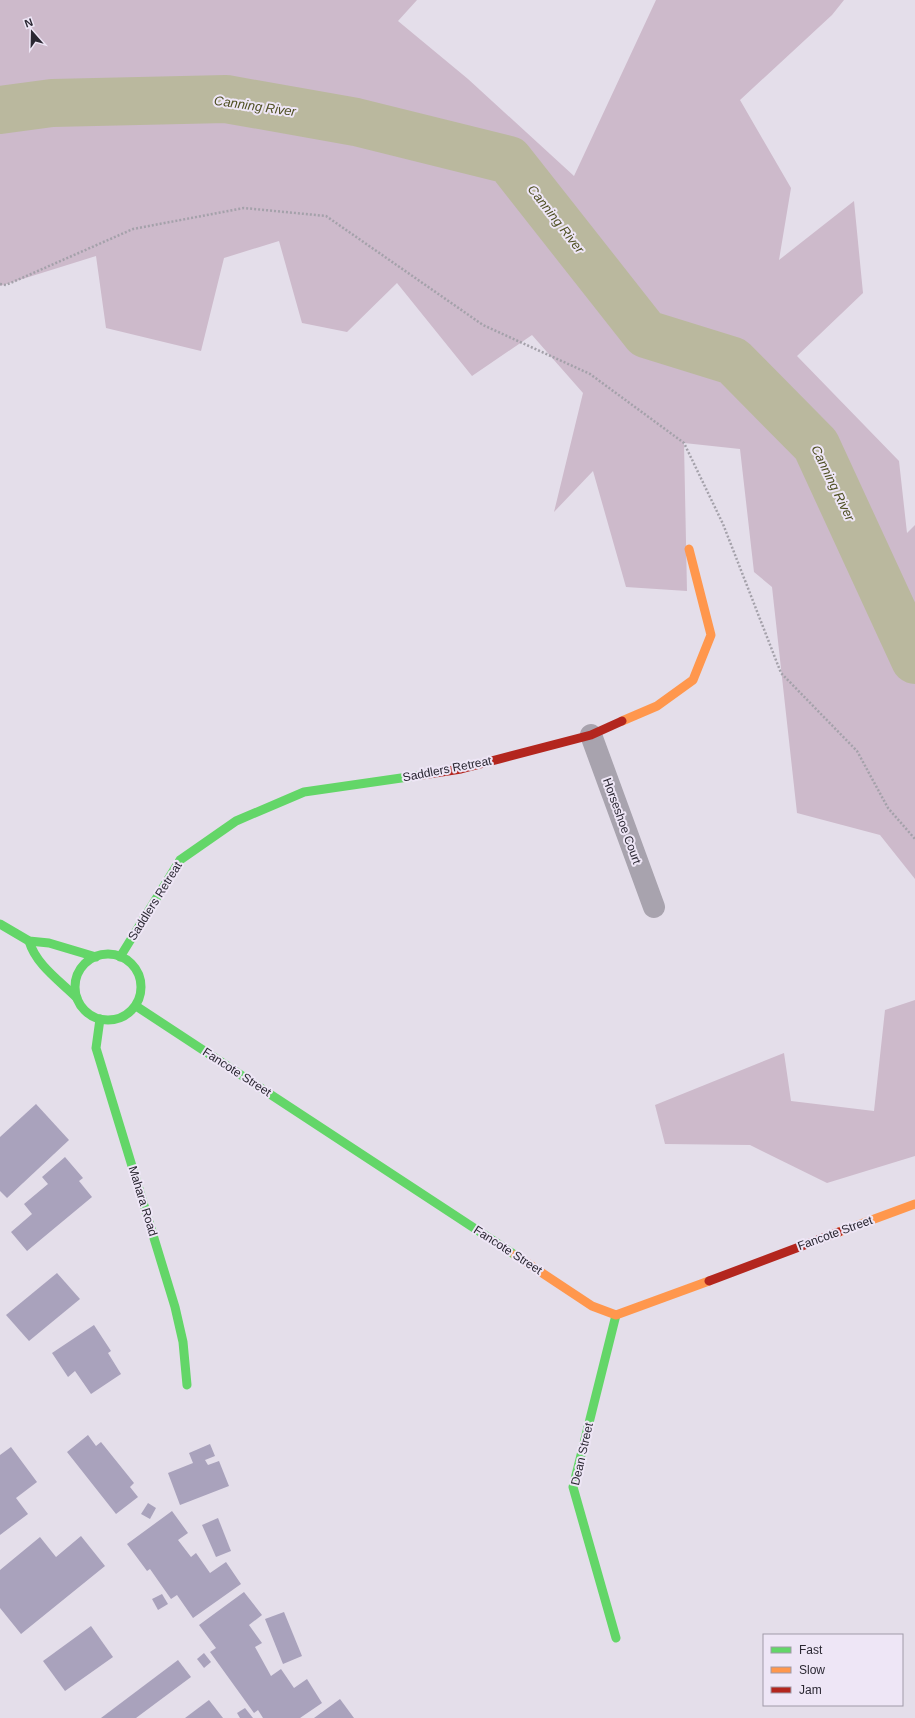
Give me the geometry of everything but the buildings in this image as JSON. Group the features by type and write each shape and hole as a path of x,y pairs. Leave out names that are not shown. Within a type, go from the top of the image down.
{"street":[{"name":"Saddlers Retreat","path":"120,957 180,860 236,821 304,792 461,769 590,735 657,706 693,680 711,635 689,549"},
{"name":"Horseshoe Court","path":"590,735 654,907"},
{"path":"0,924 29,941 49,943 96,957 112,955 129,962 140,977 140,996 136,1006 120,1018 110,1020 100,1019 90,1015 82,1008 77,998 36,957 30,947 29,941"},
{"path":"77,998 77,977 82,967 96,957"},
{"name":"Fancote Street","path":"136,1006 592,1306 616,1315 915,1204"},
{"name":"Mahara Road","path":"100,1019 96,1048 175,1307 183,1342 187,1385"},
{"name":"Dean Street","path":"616,1315 573,1487 616,1638"}],"path":[{"path":"0,284 6,285 133,229 244,208 326,216 483,325 590,374 684,443 723,524 782,672 857,751 888,808 915,839"}],"shaded area":[{"path":"0,0 417,0 398,21 468,79 574,176 656,0 844,0 832,15 740,100 791,188 779,260 854,201 863,293 797,356 899,461 907,533 915,525 915,879 880,835 797,813 772,587 754,572 740,449 684,443 687,591 626,587 593,471 554,512 583,393 532,335 472,376 397,283 347,332 302,323 279,241 224,258 201,351 106,328 96,256 0,286"},
{"path":"915,1000 915,1156 827,1183 750,1145 665,1144 655,1105 784,1053 791,1101 874,1111 885,1010"}],"waterway":[{"name":"Canning River","path":"0,110 52,103 226,99 356,122 509,160 646,334 733,361 816,445 915,660"}],"traffic: fast":[{"path":"120,957 180,860 236,821 304,792 422,775"},
{"path":"0,924 29,941 49,943 96,957"},
{"path":"29,941 37,958 56,979 77,998"},
{"path":"108,954 120,957 131,964 138,975 141,987 138,999 131,1010 120,1017 108,1020 96,1017 85,1010 78,999 75,987 78,975 85,964 96,957 108,954"},
{"path":"136,1006 515,1255"},
{"path":"100,1019 96,1048 175,1307 183,1342 187,1385"},
{"path":"616,1315 573,1487 616,1638"}],"traffic: slow":[{"path":"622,721 657,706 693,680 711,635 689,549"},
{"path":"839,1232 915,1204"},
{"path":"515,1255 592,1306 616,1315 709,1281"}],"traffic: jam":[{"path":"422,775 461,769 591,735 622,721"},
{"path":"709,1281 839,1232"}]}
